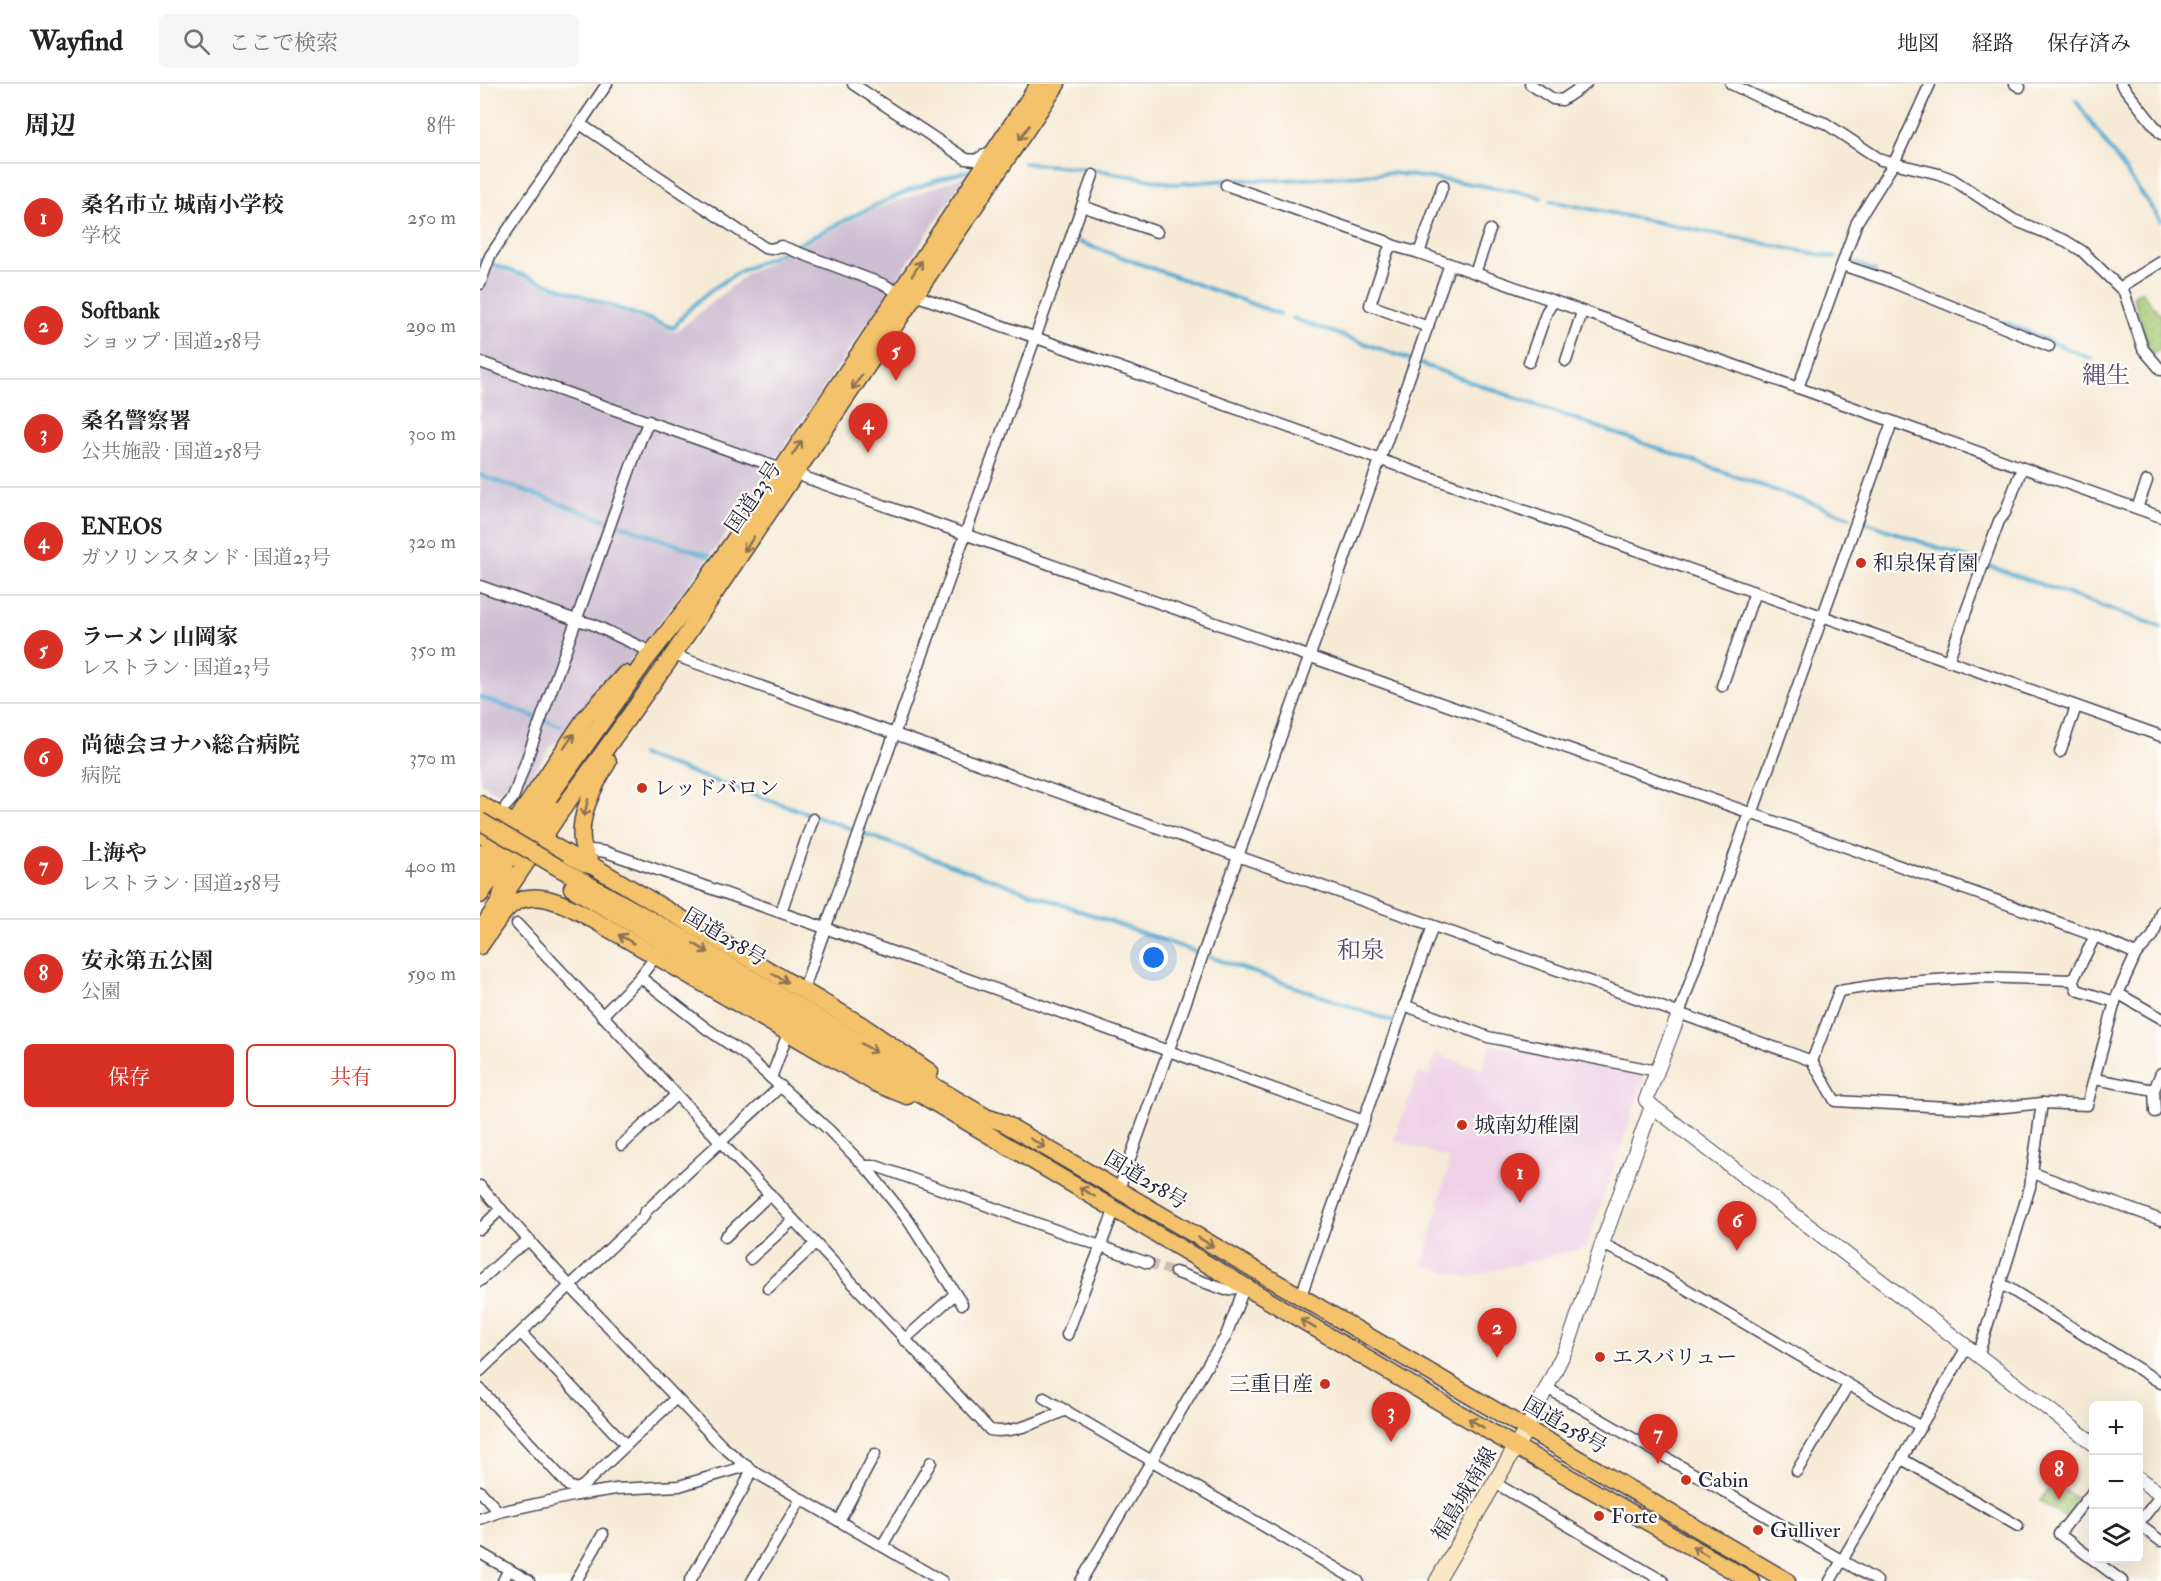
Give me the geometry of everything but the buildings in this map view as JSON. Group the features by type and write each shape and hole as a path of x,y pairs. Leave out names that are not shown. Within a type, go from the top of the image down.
{"main road":[{"name":"国道23号","path":"908,294 993,150 1039,84"},
{"name":"国道23号","path":"630,713 673,655 789,471 908,294 1057,84"},
{"name":"国道23号","path":"528,833 586,717 645,655 655,638 666,633 789,471"},
{"path":"480,931 500,901 528,833 625,712 630,713 616,748 586,803 582,830 585,849 593,866 677,922 863,1026 1004,1123"},
{"path":"480,804 528,833 585,864 593,866"},
{"name":"国道258号","path":"480,821 555,872 955,1116 1516,1447 1751,1581"},
{"path":"480,875 493,855 528,833"},
{"path":"493,855 521,855 528,833"},
{"path":"480,834 507,879 500,901"},
{"name":"国道258号","path":"480,834 683,938 986,1117 1004,1123 1119,1189 1300,1298 1527,1428 1786,1581"},
{"path":"480,895 493,855"},
{"path":"480,946 509,908 517,902 538,897 567,905 658,954 875,1083 955,1116"},
{"name":"福島城南線","path":"1437,1581 1527,1428"}],"street":[{"path":"480,284 488,263 607,84"},
{"path":"853,84 966,159 975,160 993,150"},
{"path":"1530,84 1553,99 1562,100 1586,84"},
{"path":"1731,84 1779,107 1825,123 1881,160 1952,179 2014,220 2066,241 2082,251 2121,287 2143,349 2161,370"},
{"path":"1798,388 1857,222 1865,205 1894,163 1930,84"},
{"path":"2121,84 2161,134"},
{"path":"580,124 765,248 781,246 908,294 2161,736"},
{"path":"803,991 1093,175"},
{"path":"1226,185 1385,241 1391,246 1419,253 2161,517"},
{"path":"1419,253 1443,185"},
{"path":"1082,206 1157,232"},
{"path":"1475,273 1490,230"},
{"path":"1391,246 1370,305 1428,327"},
{"path":"2121,287 2161,262"},
{"path":"1119,1189 1450,264"},
{"path":"1842,265 1887,280 2049,346"},
{"path":"1529,362 1547,311 1554,301"},
{"path":"1566,361 1582,312"},
{"path":"480,362 2095,936 2136,954"},
{"path":"506,806 513,798 649,421"},
{"path":"1892,422 1646,1100 2089,1440"},
{"path":"1948,661 1999,521 2005,513 2022,468"},
{"path":"2137,508 2147,481"},
{"path":"480,586 592,624 645,655"},
{"path":"1722,686 1755,592"},
{"path":"673,655 1812,1061 1835,1101 1985,1109 2042,1103 2087,1104 2117,998 2136,954 2157,939 2161,911"},
{"path":"2060,752 2076,706"},
{"path":"781,912 813,819"},
{"path":"585,849 606,852 781,912 1364,1121"},
{"path":"517,924 990,1430 1001,1431 1032,1425 1066,1410"},
{"path":"1300,1298 1433,926"},
{"path":"2095,936 2073,980 2077,990 2117,998 2161,1018"},
{"path":"602,1016 640,977 658,954"},
{"path":"640,977 707,1029 744,1054 781,1086 864,1166 892,1198 962,1304"},
{"path":"1812,1061 1839,991 1891,983 1981,977 2073,980"},
{"path":"1404,1005 1488,1037 1658,1071"},
{"path":"771,1077 788,1033"},
{"path":"2156,1112 2154,1090 2161,1073"},
{"path":"2095,1079 2154,1090"},
{"path":"480,1371 644,1216 644,1213 781,1086"},
{"path":"622,1145 676,1095"},
{"path":"1830,1581 1921,1427 1973,1352 1999,1286 2032,1173 2042,1103"},
{"path":"1527,1428 1569,1342 1652,1106"},
{"path":"864,1166 876,1166 1148,1263"},
{"path":"2032,1173 2161,1220"},
{"path":"480,1186 570,1286 721,1445 749,1468 942,1581"},
{"path":"725,1237 770,1194"},
{"path":"480,1229 501,1209"},
{"path":"1067,1335 1115,1209"},
{"path":"750,1259 793,1220"},
{"path":"480,1281 513,1251 530,1240"},
{"path":"768,1288 815,1244"},
{"path":"1602,1244 1640,1262 1921,1427"},
{"path":"1175,1272 1226,1290 1245,1286"},
{"path":"1081,1581 1211,1359 1226,1338 1245,1286"},
{"path":"1999,1286 2007,1287 2161,1383"},
{"path":"904,1340 955,1294"},
{"path":"521,1333 626,1445"},
{"path":"1797,1471 1848,1385"},
{"path":"1547,1388 1877,1581"},
{"path":"480,1389 577,1492"},
{"path":"577,1492 676,1398"},
{"path":"1044,1398 1358,1581"},
{"path":"838,1521 875,1454"},
{"path":"1902,1459 2018,1526"},
{"path":"882,1546 931,1462"},
{"path":"480,1519 577,1492 624,1488 669,1488 749,1468"},
{"path":"690,1581 744,1487 749,1468"},
{"path":"2143,1481 2161,1495 2143,1519"},
{"path":"1495,1483 1663,1581"},
{"path":"480,1491 499,1512"},
{"path":"2089,1496 2059,1534 2122,1581"},
{"path":"752,1581 801,1499"},
{"path":"2143,1527 2161,1541"},
{"path":"576,1581 603,1534"},
{"path":"480,1553 529,1581"},
{"path":"503,1581 509,1569"}],"shaded area":[{"path":"966,176 718,546 622,671 555,742 516,795 500,794 480,782 480,263 676,332 748,273 872,210"},
{"path":"1491,1044 1645,1077 1586,1247 1469,1277 1423,1266 1450,1159 1394,1140 1418,1073 1429,1076 1436,1054 1482,1070"}],"green space":[{"path":"2141,291 2161,316 2161,349 2153,354 2148,346 2133,296"},
{"path":"2053,1482 2077,1499 2064,1517 2040,1501"}],"waterway":[{"path":"2076,101 2161,221"},
{"path":"1024,163 1091,169 1175,184 1392,173 1526,193 1541,198"},
{"path":"793,247 901,194 968,171"},
{"path":"1551,201 1836,258"},
{"path":"1079,242 1280,314"},
{"path":"480,260 674,328 694,304 721,283 787,250"},
{"path":"1853,262 1875,271"},
{"path":"1292,318 1409,359"},
{"path":"2004,322 2092,359"},
{"path":"1421,364 1850,517"},
{"path":"2152,370 2161,376"},
{"path":"480,475 606,520"},
{"path":"1865,522 2161,627"},
{"path":"618,524 709,556"},
{"path":"480,697 538,718"},
{"path":"545,720 561,726"},
{"path":"641,755 852,829"},
{"path":"865,834 1196,952"},
{"path":"1210,957 1394,1022"}],"tunnel":[{"path":"480,895 517,924"},
{"path":"1148,1263 1175,1272"}],"place":[{"name":"ラーメン 山岡家","path":"896,381"},
{"name":"ENEOS","path":"868,453"},
{"name":"和泉保育園","path":"1861,563"},
{"name":"レッドバロン","path":"642,788"},
{"name":"城南幼稚園","path":"1462,1125"},
{"name":"桑名市立 城南小学校","path":"1520,1203"},
{"name":"尚徳会ヨナハ総合病院","path":"1737,1251"},
{"name":"エスバリュー","path":"1600,1357"},
{"name":"Softbank","path":"1497,1358"},
{"name":"三重日産","path":"1325,1384"},
{"name":"桑名警察署","path":"1391,1442"},
{"name":"上海や","path":"1658,1464"},
{"name":"Cabin","path":"1686,1480"},
{"name":"安永第五公園","path":"2059,1500"},
{"name":"Forte","path":"1599,1516"},
{"name":"Gulliver","path":"1758,1530"}],"district":[{"name":"縄生","path":"2106,375"},
{"name":"和泉","path":"1361,950"}]}
